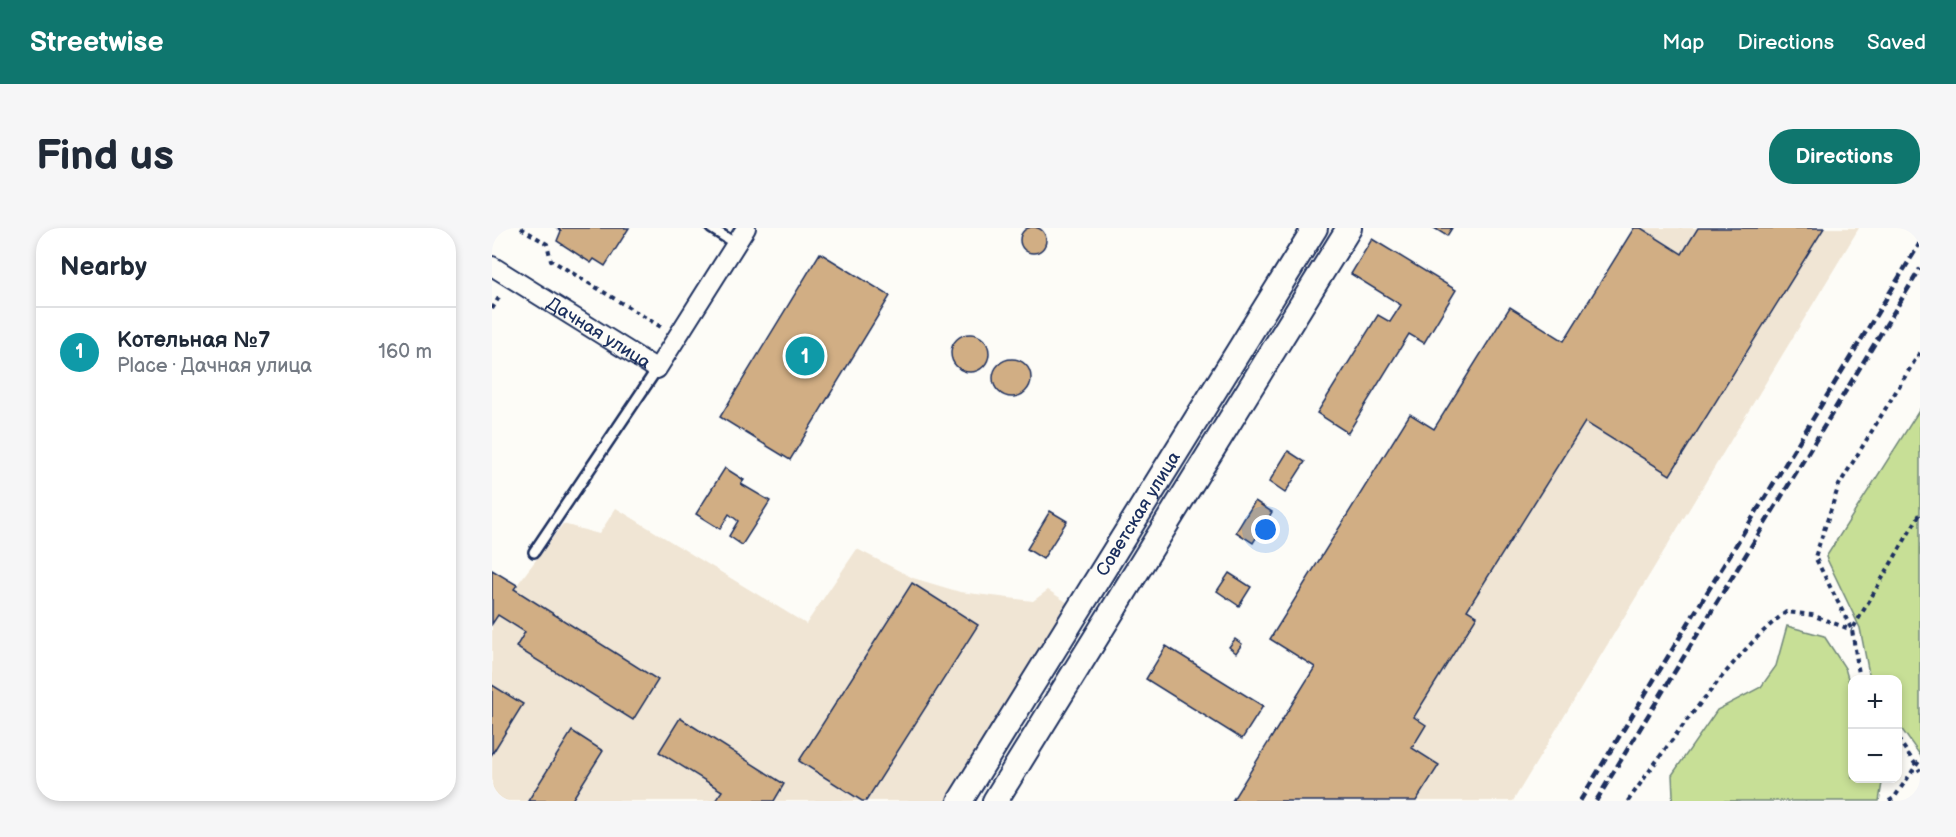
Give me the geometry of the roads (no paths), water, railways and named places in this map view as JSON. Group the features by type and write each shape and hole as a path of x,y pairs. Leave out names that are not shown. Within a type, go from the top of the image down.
{"main road":[{"name":"Советская улица","path":"960,801 1315,228"},
{"name":"Советская улица","path":"995,801 1349,228"}],"street":[{"name":"Дачная улица","path":"492,266 657,369 746,228"}],"lane":[{"path":"711,228 736,244"},
{"path":"534,552 657,369"}],"railway":[{"path":"1580,801 1920,243"},
{"path":"1596,801 1920,269"}],"place":[{"name":"Котельная №7","path":"805,356"}]}
